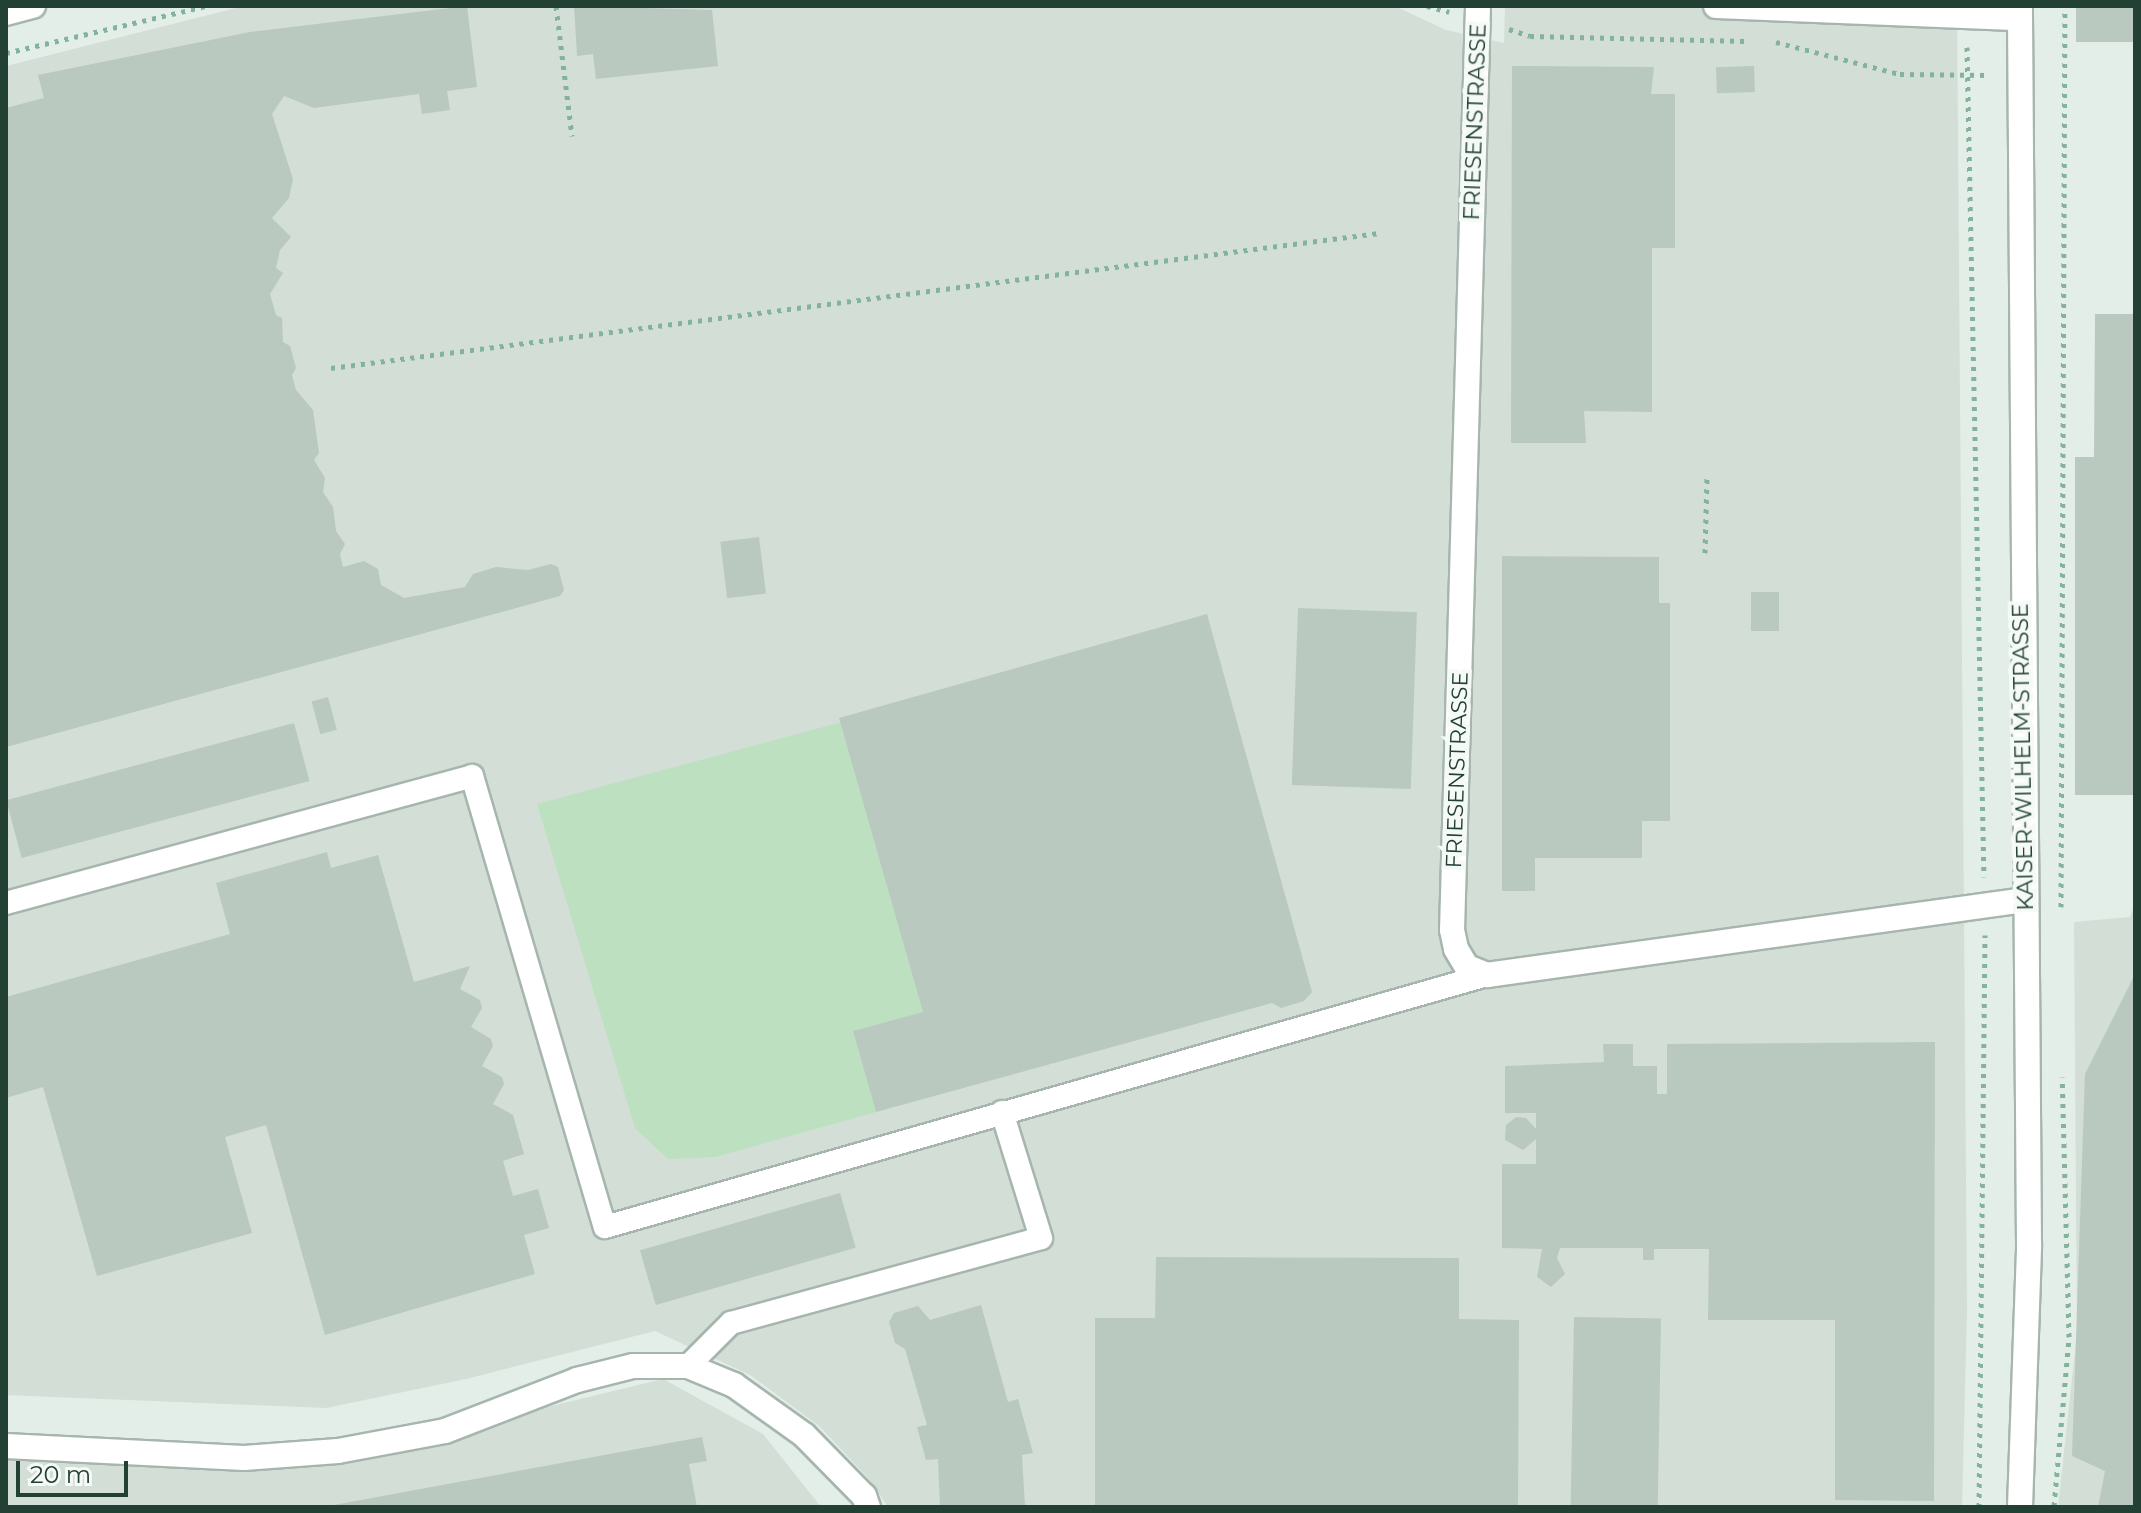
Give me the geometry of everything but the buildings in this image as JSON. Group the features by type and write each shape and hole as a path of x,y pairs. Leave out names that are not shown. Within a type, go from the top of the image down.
{"street":[{"path":"6,13 33,6"},
{"path":"1716,6 1967,16 2020,12"},
{"name":"KAISER-WILHELM-STRASSE","path":"2020,12 2024,900 2029,1244 2020,1507"},
{"name":"FRIESENSTRASSE","path":"1478,13 1452,930 1467,967 1487,975"},
{"path":"1487,975 2024,900"},
{"path":"6,1446 244,1458 338,1451 445,1431 577,1380 633,1366 688,1366 734,1385 804,1435 864,1496 868,1507"}],"lane":[{"path":"6,903 472,776 605,1227 1487,975"},
{"path":"688,1366 731,1323 1041,1238 1002,1112"}],"path":[{"path":"6,53 206,6"},
{"path":"556,6 572,136"},
{"path":"1427,6 1478,13 1530,36 1749,41"},
{"path":"2061,910 2065,6"},
{"path":"1967,16 1985,905 1979,1507"},
{"path":"1764,42 1900,74 2064,75"},
{"path":"331,368 1379,233"},
{"path":"1705,553 1707,477"},
{"path":"2054,1507 2069,1337 2062,1062"}],"shaded area":[{"path":"244,6 1351,6 1399,8 1446,30 1504,43 1505,6 1957,6 1967,1310 1962,1507 888,1507 868,1478 819,1426 750,1375 655,1331 466,1379 326,1408 6,1395 6,66"},
{"path":"2135,904 2135,1507 2058,1507 2077,1333 2074,922 2130,917"},
{"path":"663,1379 763,1434 821,1507 6,1507 6,1450 329,1460"}],"green space":[{"path":"842,722 923,1012 853,1031 876,1112 715,1157 668,1159 635,1128 537,804"}]}
